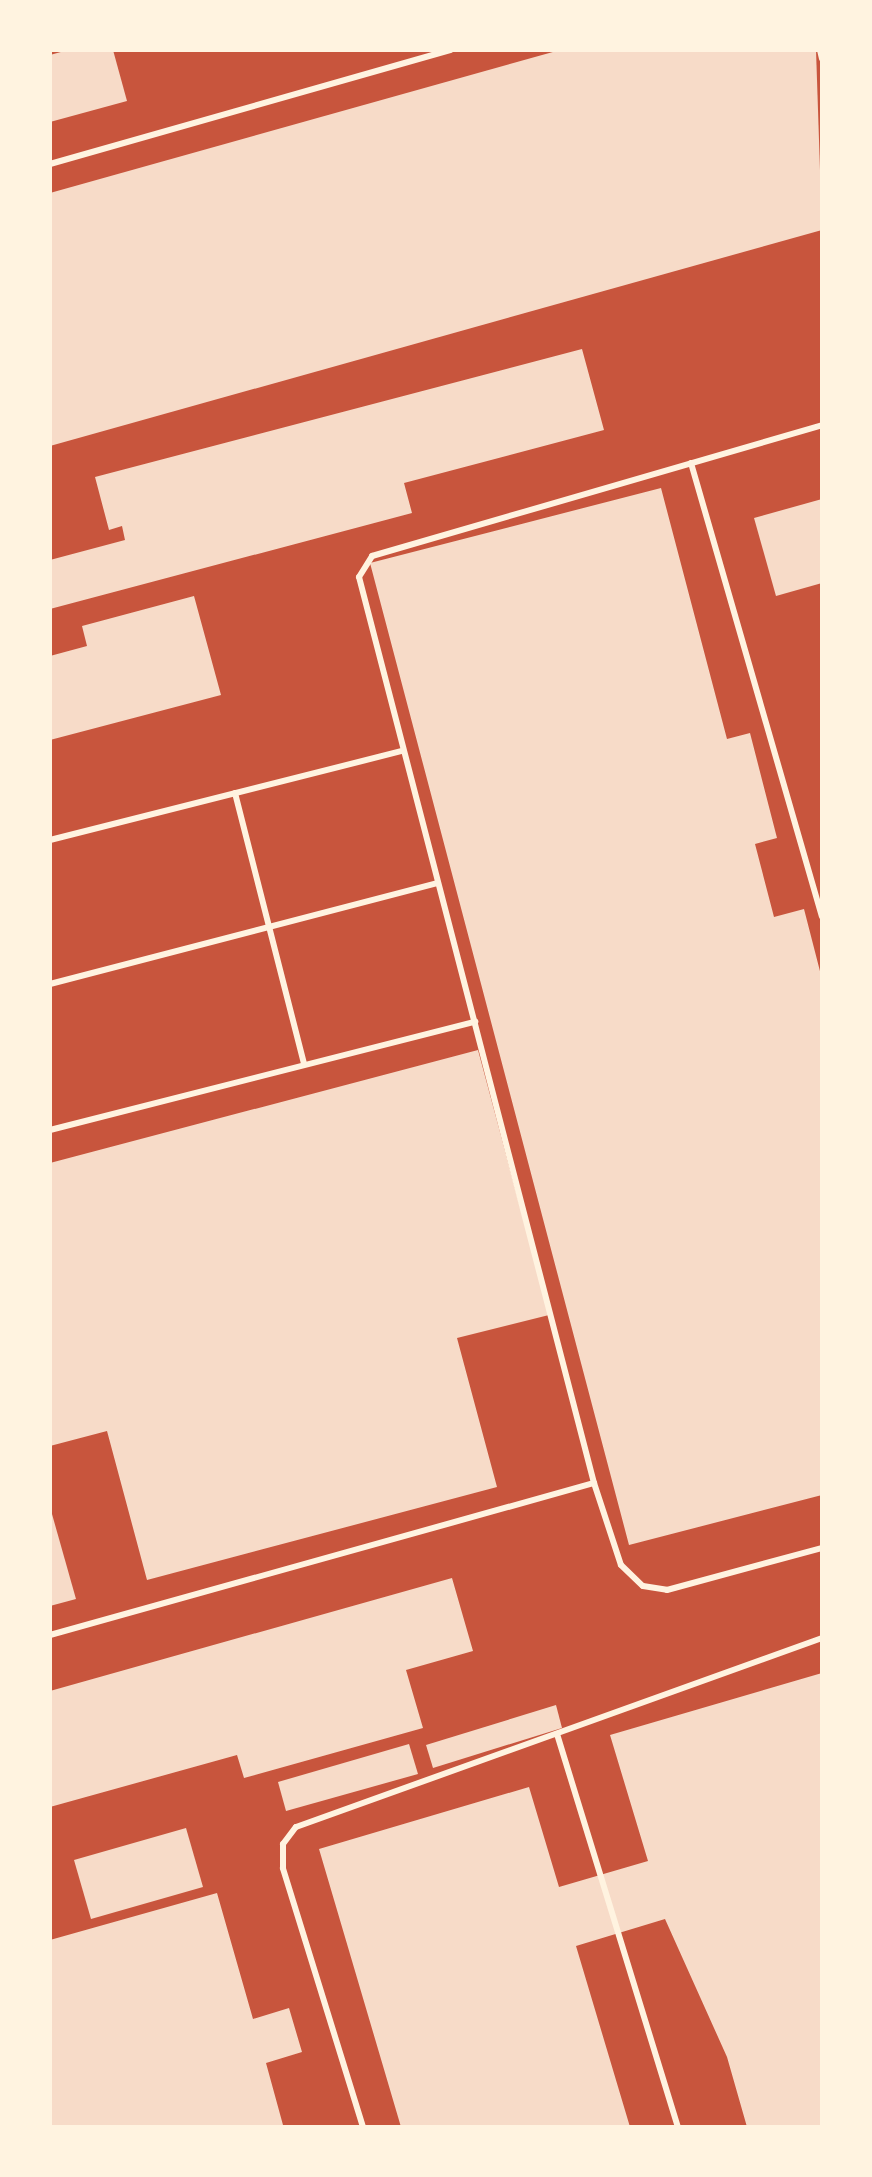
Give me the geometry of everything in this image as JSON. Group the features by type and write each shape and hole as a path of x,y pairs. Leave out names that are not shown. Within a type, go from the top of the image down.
{"lane":[{"path":"50,164 422,54 451,50"},
{"path":"820,50 822,59"},
{"path":"822,425 364,562 360,596 475,1022 594,1483 621,1565 643,1586 667,1590 822,1548"},
{"path":"691,463 822,916"},
{"path":"50,840 402,751"},
{"path":"235,793 304,1064"},
{"path":"50,984 437,883"},
{"path":"50,1130 475,1022"},
{"path":"50,1635 594,1483"},
{"path":"363,2127 283,1868 283,1844 296,1827 822,1638"},
{"path":"557,1734 678,2127"}],"building":[{"path":"68,50 113,50 127,101 50,122 50,55"},
{"path":"560,50 816,50 822,230 50,446 50,193"},
{"path":"582,349 604,430 404,483 412,513 50,609 50,560 125,540 122,526 109,530 95,477"},
{"path":"661,488 727,739 750,733 777,838 755,844 774,917 804,909 822,979 822,1495 629,1545 370,563"},
{"path":"822,499 822,583 776,596 754,518"},
{"path":"194,596 221,695 50,740 50,656 87,646 82,626"},
{"path":"478,1050 549,1315 457,1338 497,1487 147,1580 107,1431 50,1446 50,1163"},
{"path":"50,1507 76,1599 50,1606"},
{"path":"452,1578 473,1651 406,1670 423,1728 244,1778 237,1755 50,1807 50,1691"},
{"path":"822,1673 822,2127 747,2127 727,2057 665,1919 576,1946 630,2127 401,2127 319,1849 529,1787 559,1887 648,1861 610,1735"},
{"path":"556,1705 562,1728 433,1768 426,1745"},
{"path":"409,1744 418,1774 286,1811 278,1782"},
{"path":"186,1828 203,1887 91,1919 74,1860"},
{"path":"217,1893 253,2019 289,2008 302,2052 266,2063 283,2125 50,2127 50,1940"}]}
